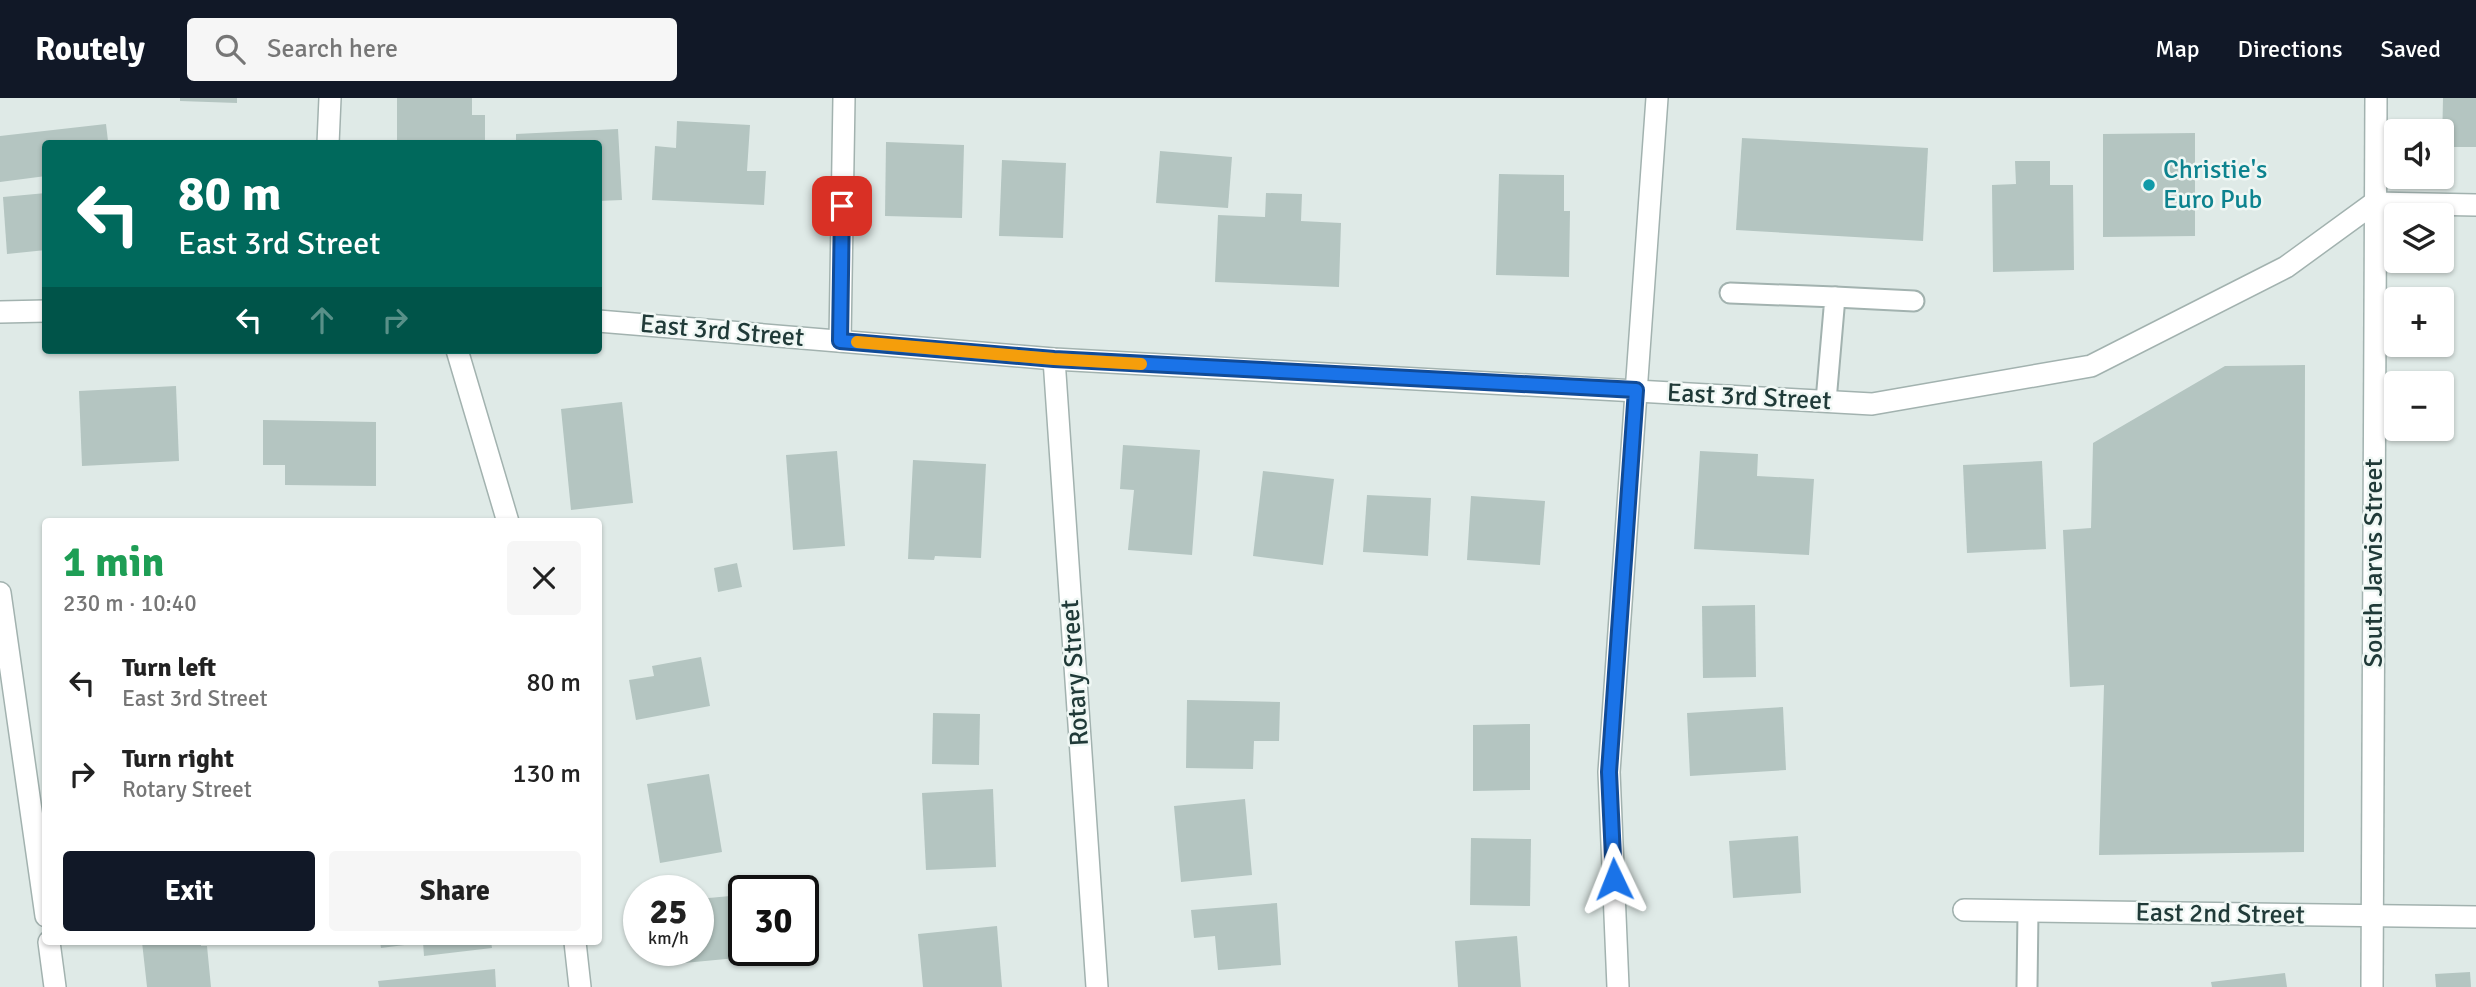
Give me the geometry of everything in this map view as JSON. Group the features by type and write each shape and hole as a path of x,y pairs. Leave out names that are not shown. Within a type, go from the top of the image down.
{"street":[{"path":"328,140 330,98"},
{"path":"840,341 844,98"},
{"path":"1618,987 1609,772 1657,98"},
{"name":"South Jarvis Street","path":"2372,987 2376,98"},
{"path":"2374,203 2476,205"},
{"name":"East 3rd Street","path":"602,321 1054,359 1872,404 2091,366 2286,267 2374,203"},
{"path":"0,312 42,311"},
{"path":"458,354 507,518"},
{"name":"Rotary Street","path":"1054,359 1097,987"},
{"path":"0,593 42,888"},
{"name":"East 2nd Street","path":"1964,910 2476,917"},
{"path":"49,945 55,987"},
{"path":"575,945 580,987"}],"lane":[{"path":"1730,293 1914,301"},
{"path":"1826,401 1835,297"},
{"path":"2027,987 2028,912"}],"building":[{"path":"180,98 237,98 237,103 180,101"},
{"path":"397,98 472,98 472,115 485,115 485,140 397,140"},
{"path":"2443,98 2476,98 2476,147 2454,147 2454,119 2443,119"},
{"path":"677,121 750,125 747,171 766,171 764,205 652,200 655,146 676,148"},
{"path":"106,124 108,140 42,140 42,177 0,182 0,136"},
{"path":"618,129 622,200 602,201 602,140 516,140 516,134"},
{"name":"Christie's Euro Pub","path":"2195,133 2195,236 2103,237 2103,134"},
{"path":"1742,138 1928,148 1923,241 1736,230"},
{"path":"886,142 964,145 962,218 885,216"},
{"path":"1160,151 1232,157 1228,208 1156,203"},
{"path":"1002,160 1066,163 1063,238 999,236"},
{"path":"2015,161 2050,161 2050,185 2073,185 2074,270 1993,272 1992,185 2016,184"},
{"path":"1499,174 1564,175 1564,211 1570,211 1569,277 1496,275"},
{"path":"42,193 42,250 7,254 3,197"},
{"path":"1266,193 1302,194 1301,221 1341,223 1339,287 1215,282 1218,215 1265,217"},
{"path":"2305,365 2304,852 2099,855 2104,685 2070,687 2063,530 2091,528 2093,443 2225,366"},
{"path":"176,386 179,461 82,466 79,391"},
{"path":"622,402 633,503 571,510 561,409"},
{"path":"263,420 376,422 376,486 285,485 285,465 263,465"},
{"path":"1123,445 1200,450 1192,555 1128,550 1134,490 1120,489"},
{"path":"837,451 845,546 793,550 786,455"},
{"path":"1700,451 1758,454 1757,476 1814,479 1809,555 1694,549"},
{"path":"913,460 986,464 981,558 935,556 934,560 908,559"},
{"path":"2042,461 2046,549 1967,553 1963,465"},
{"path":"1263,471 1334,479 1323,565 1253,556"},
{"path":"1367,495 1431,498 1428,556 1363,552"},
{"path":"1471,496 1545,501 1540,565 1467,560"},
{"path":"737,563 742,587 718,592 714,568"},
{"path":"1755,605 1756,677 1703,678 1702,606"},
{"path":"701,657 710,706 636,720 629,680 654,676 652,666"},
{"path":"1187,700 1280,702 1279,741 1254,741 1253,769 1186,768"},
{"path":"1783,707 1786,770 1690,776 1687,713"},
{"path":"933,713 980,714 979,765 932,764"},
{"path":"1530,724 1530,790 1473,791 1473,725"},
{"path":"709,774 722,852 660,863 647,784"},
{"path":"993,789 996,867 926,870 922,793"},
{"path":"1245,799 1252,875 1181,882 1174,806"},
{"path":"1798,836 1801,893 1733,898 1729,841"},
{"path":"1471,838 1531,839 1530,906 1470,905"},
{"path":"728,896 728,959 714,960 714,898"},
{"path":"1277,903 1281,965 1218,970 1215,936 1194,938 1191,910"},
{"path":"997,926 1002,987 923,987 918,934"},
{"path":"1517,936 1521,987 1458,987 1455,941"},
{"path":"142,945 207,946 211,987 147,987"},
{"path":"380,945 404,945 381,948"},
{"path":"423,945 492,945 492,948 424,956"},
{"path":"495,969 496,987 379,987 378,981"},
{"path":"2470,972 2471,987 2436,987 2435,974"},
{"path":"2285,973 2287,987 2212,987 2211,982"}],"slow traffic":[{"path":"857,342 1141,364"}],"place":[{"name":"Christie's Euro Pub","path":"2149,185"}],"route":[{"path":"842,206 840,341 1054,359 1636,390 1609,772 1614,879"}]}
